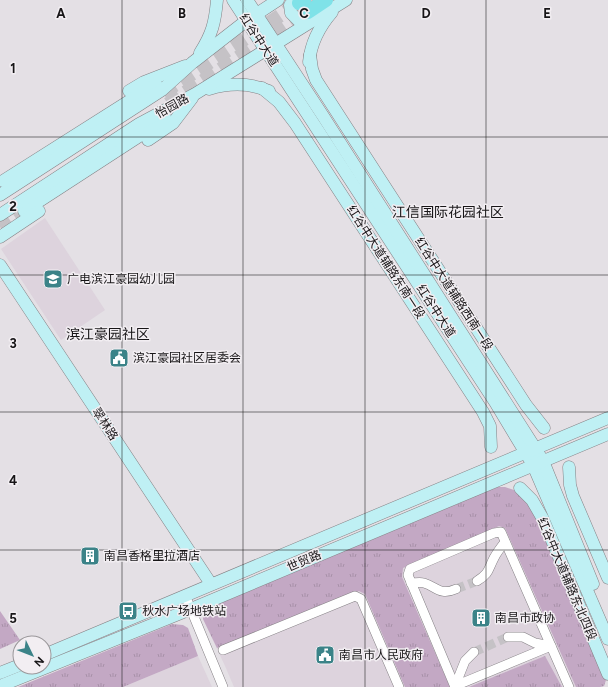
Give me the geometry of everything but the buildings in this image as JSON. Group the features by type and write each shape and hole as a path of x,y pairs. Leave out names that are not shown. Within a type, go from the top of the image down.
{"main road":[{"path":"211,0 216,17"},
{"path":"2,178 192,63 207,42 212,30 216,17 217,0"},
{"name":"红谷中大道","path":"233,0 251,18 270,47 323,116 538,463 608,639"},
{"name":"红谷中大道","path":"246,0 251,18"},
{"name":"怡园路","path":"0,195 162,90 192,63 251,18 278,0"},
{"path":"326,0 290,5 291,13 300,22 346,0"},
{"path":"323,116 315,102 310,87 308,71 310,55 314,38 323,23 334,9 346,0"},
{"name":"怡园路","path":"0,215 139,124 195,94 346,0"},
{"name":"红谷中大道","path":"270,47 308,116 500,402"},
{"name":"红谷中大道辅路西南一段","path":"310,55 312,69 316,80 526,405 544,428"},
{"path":"24,211 144,134 195,94 220,86 241,84 262,88 278,94 294,104 308,116"},
{"name":"红谷中大道辅路东南一段","path":"262,88 279,102 295,123 483,412 490,426 491,447"},
{"path":"0,236 173,123 195,94"},
{"name":"翠林路","path":"0,264 211,584"},
{"path":"478,472 491,447 500,402 523,412 544,428 552,431 563,432 580,429"},
{"name":"世贸路","path":"52,652 608,418"},
{"name":"世贸路","path":"0,686 191,609 608,434"},
{"path":"561,518 562,496 569,467 573,457 583,445"},
{"path":"569,467 570,485 573,496 608,578"},
{"path":"485,485 500,482 511,484 520,488 561,518"},
{"name":"红谷中大道辅路东北四段","path":"520,488 532,500 543,520 608,674"},
{"name":"红谷中大道","path":"561,518 608,618"},
{"path":"0,673 12,668"}],"street":[{"path":"455,686 408,575 410,569 494,533 501,532 569,687"},
{"path":"477,581 483,578 490,570 493,559 505,542"},
{"path":"411,582 423,582 438,590 449,592 456,589"},
{"path":"185,595 223,687"},
{"path":"223,650 355,596 361,599 399,687"},
{"path":"508,637 523,637 535,643 551,646"},
{"path":"455,686 551,646"},
{"path":"455,686 465,661 474,652"}],"shaded area":[{"name":"广电滨江豪园幼儿园","path":"45,218 105,310 61,340 1,249"},
{"path":"505,487 606,680 604,686 234,687 203,619 204,610"},
{"path":"198,656 212,687 123,687"}],"green space":[{"path":"492,487 505,487 517,491 539,517 606,680 604,686 576,687 505,528 499,526 403,568 402,577 450,687 405,687 365,594 359,591 217,648 203,619 204,610 208,605"},
{"path":"0,611 17,635 12,635 12,644 0,649"},
{"path":"172,624 183,625 188,628 198,656 123,687 18,687 47,675 52,675 52,673"},
{"path":"545,656 562,687 469,687"}],"tunnel":[{"path":"163,93 299,3"},
{"path":"168,104 307,12"},
{"path":"0,227 24,211"},
{"path":"456,589 477,581"},
{"path":"474,652 508,637"}],"place":[{"name":"广电滨江豪园幼儿园","path":"53,279"},
{"name":"滨江豪园社区居委会","path":"119,358"},
{"name":"南昌香格里拉酒店","path":"90,556"},
{"name":"秋水广场地铁站","path":"128,611"},
{"name":"南昌市政协","path":"481,618"},
{"name":"南昌市人民政府","path":"325,655"}],"district":[{"name":"江信国际花园社区","path":"448,212"},
{"name":"滨江豪园社区","path":"108,334"}]}
